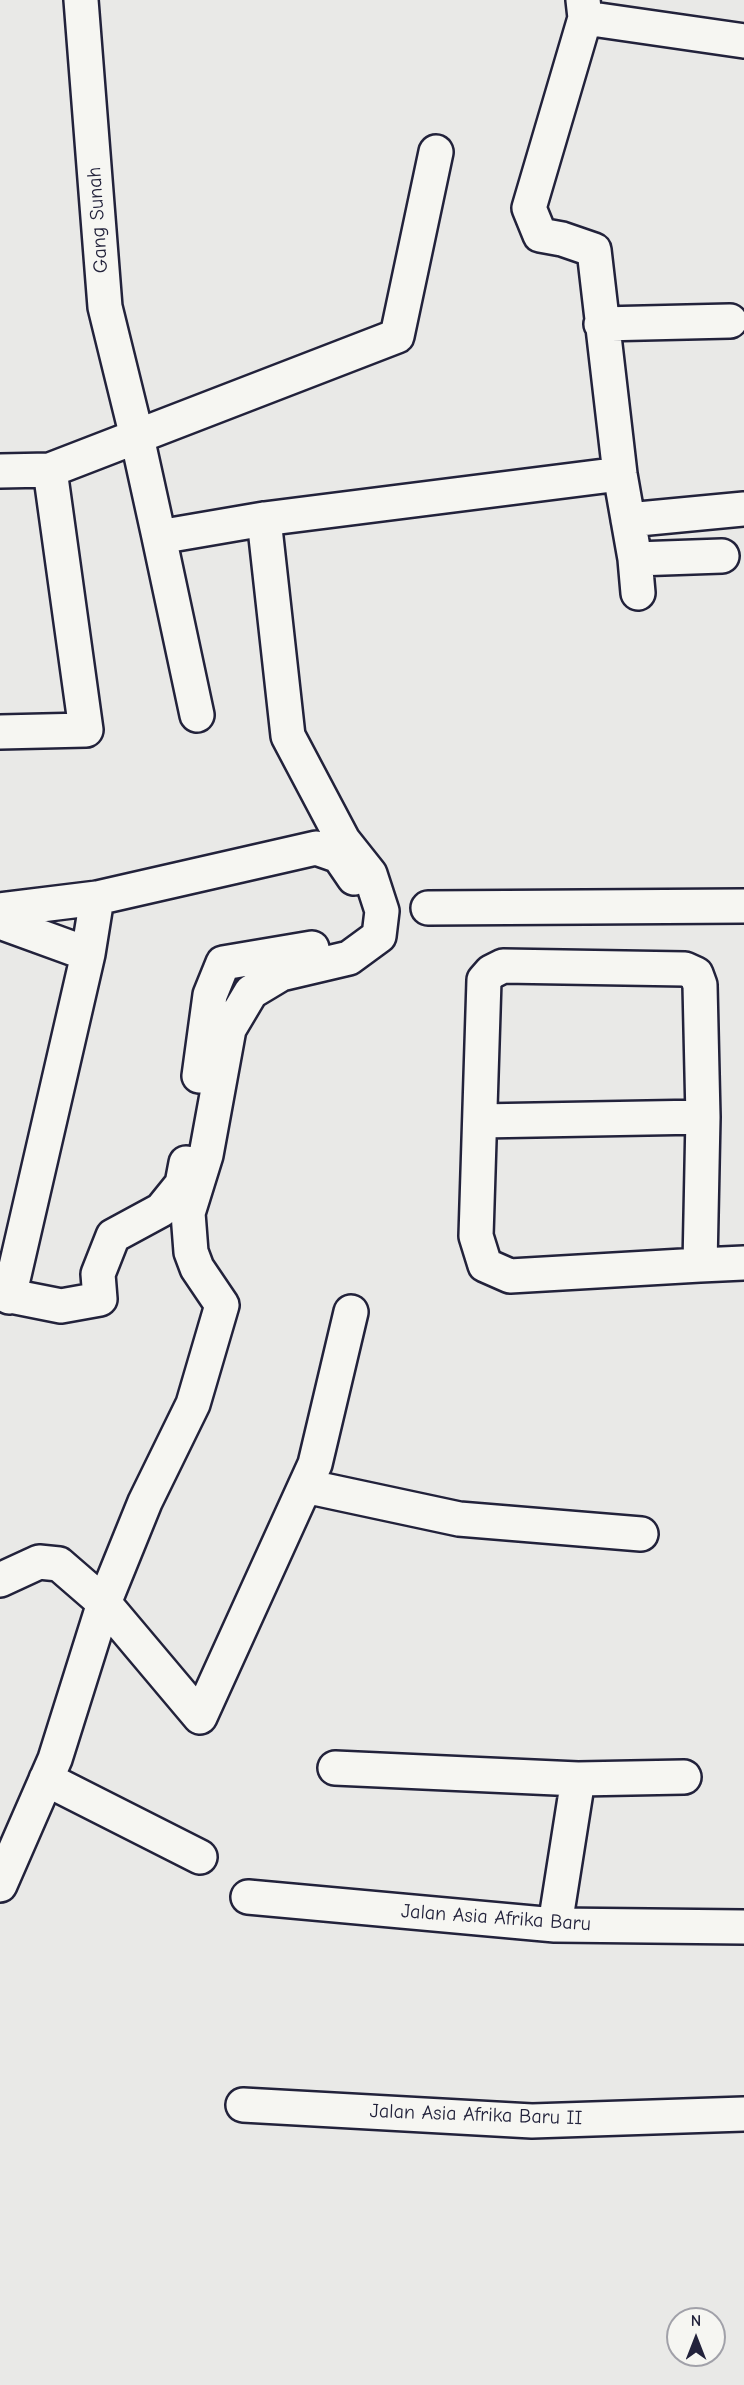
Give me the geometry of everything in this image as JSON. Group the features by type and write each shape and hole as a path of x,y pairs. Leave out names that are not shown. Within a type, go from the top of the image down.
{"street":[{"name":"Gang Sunah","path":"81,0 105,307 137,437 197,715"},
{"path":"638,593 635,559 620,474 594,250 562,238 540,234 529,208 584,9 744,41"},
{"path":"0,471 50,470 397,336 436,152"},
{"path":"602,324 730,321"},
{"path":"0,732 86,730 50,470"},
{"path":"159,537 264,519 620,474"},
{"path":"627,520 744,509"},
{"path":"0,1886 55,1759 104,1603 145,1502 193,1404 222,1305 197,1268 190,1252 188,1213 206,1155 229,1029 251,992 281,974 348,958 379,936 382,911 370,874 343,840 288,735 264,519"},
{"path":"635,559 722,556"},
{"path":"0,910 97,898 316,848 339,856 365,896 362,926 339,943 224,963 210,995 182,1184 161,1210 113,1236 98,1274 100,1299 61,1306 5,1295 88,954 97,898"},
{"path":"428,908 744,906"},
{"path":"0,922 88,954"},
{"path":"700,1265 703,1117 700,985 696,974 685,969 503,966 492,972 484,980 476,1236 484,1265 510,1276 744,1263"},
{"path":"480,1121 703,1117"},
{"path":"0,1580 39,1562 59,1564 104,1603 200,1717 315,1464 351,1312"},
{"path":"305,1486 459,1519 641,1534"},
{"path":"335,1768 578,1779 684,1777"},
{"path":"46,1779 105,1811 200,1857"},
{"path":"555,1925 578,1779"},
{"name":"Jalan Asia Afrika Baru","path":"248,1897 555,1925 744,1927"},
{"name":"Jalan Asia Afrika Baru II","path":"243,2105 532,2121 744,2114"}]}
